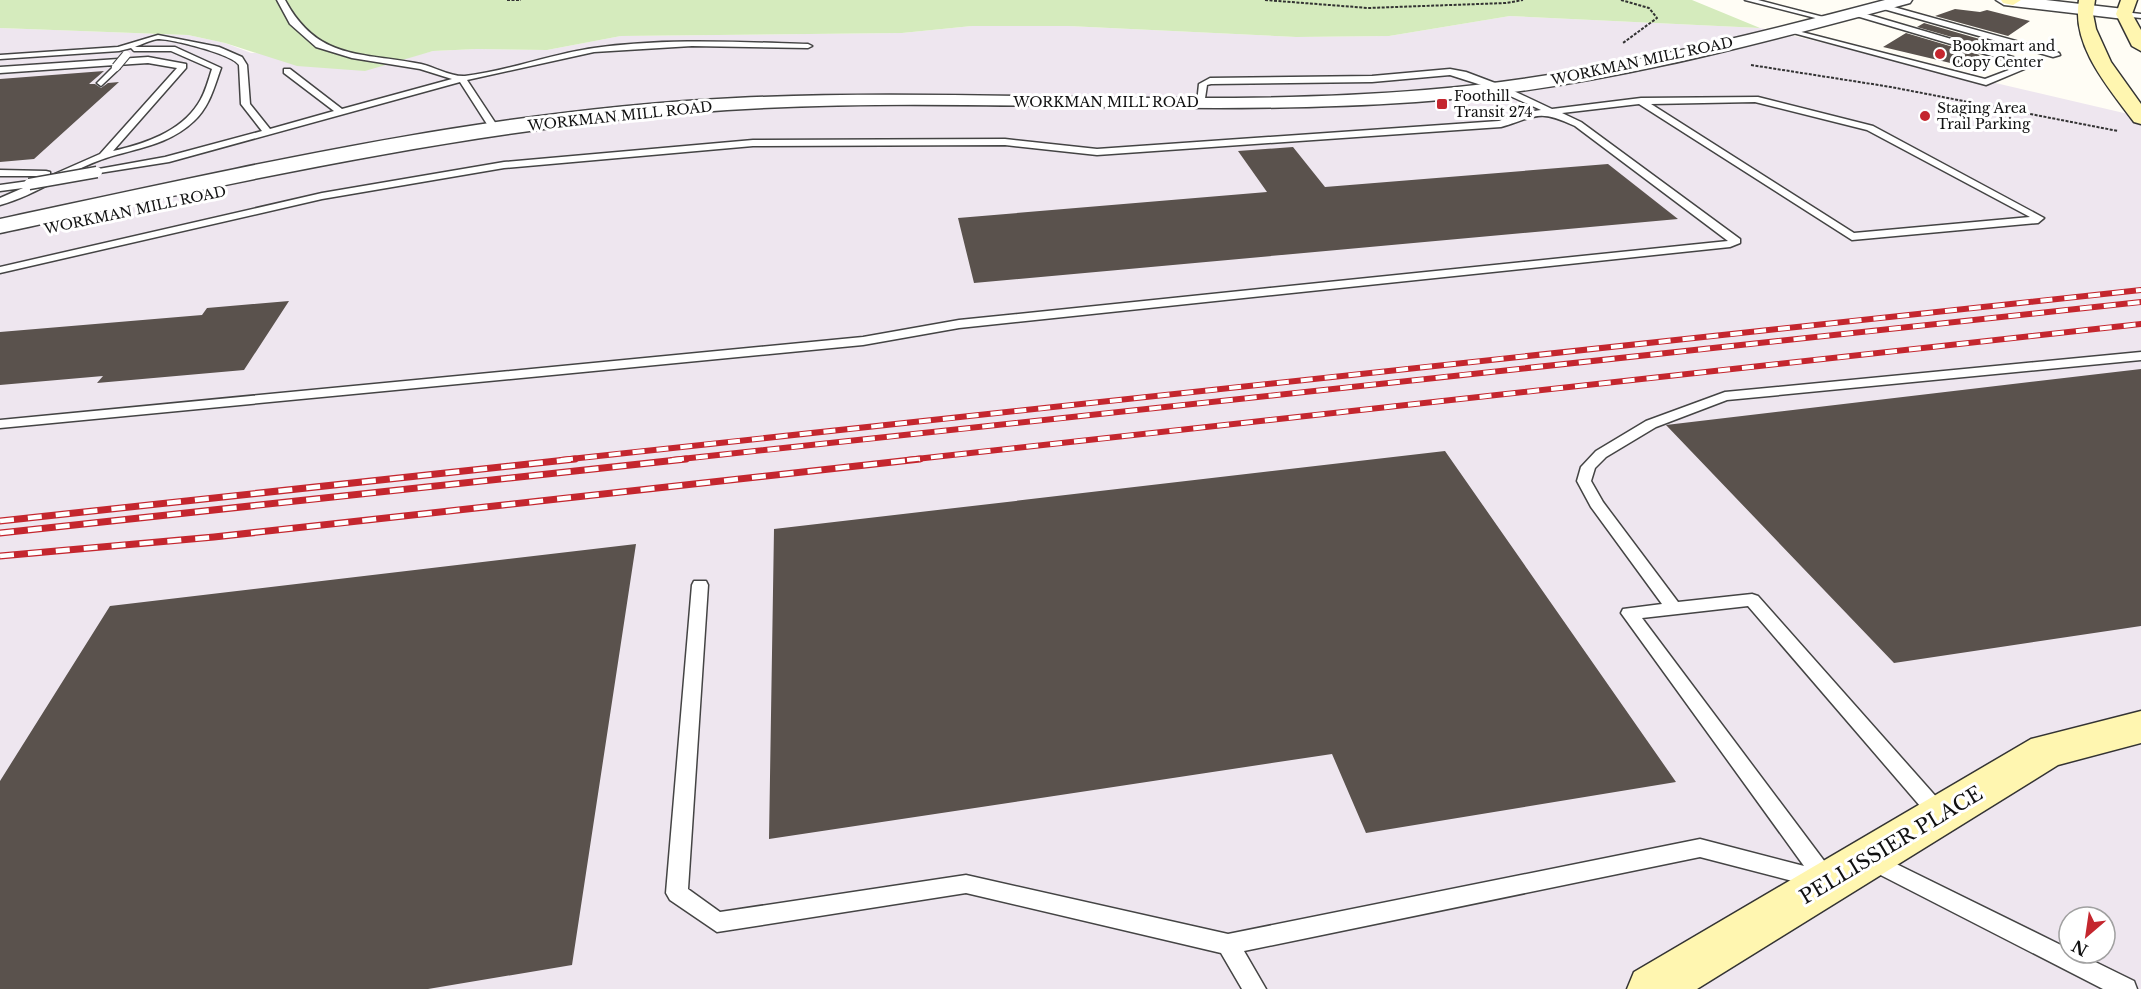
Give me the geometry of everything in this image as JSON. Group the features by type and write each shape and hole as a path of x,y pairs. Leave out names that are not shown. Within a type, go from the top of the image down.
{"main road":[{"path":"2085,4 2085,21 2099,57 2141,118"},
{"path":"2131,10 2141,46"},
{"name":"PELLISSIER PLACE","path":"1652,989 2046,751 2141,727"}],"street":[{"name":"WORKMAN MILL ROAD","path":"0,226 249,171 302,164 412,142 495,130 730,104 1330,102 1500,88 1580,76 1831,20 1904,0"},
{"path":"2004,0 2085,4 2131,10"},
{"name":"WORKMAN MILL ROAD","path":"0,238 260,182 302,164"}],"lane":[{"path":"281,0 293,22 319,45 352,56 421,67 462,79 495,130"},
{"path":"1749,0 1831,20"},
{"path":"1883,6 2056,54"},
{"path":"1786,30 1986,82 2030,65 1856,13"},
{"path":"101,83 116,68 123,51 158,37 216,48 239,59 243,65 246,104 268,133"},
{"path":"0,188 166,160 462,79 594,50 692,44 808,46"},
{"path":"0,57 172,49 217,68 201,108 178,129 132,150 103,156 0,202"},
{"path":"0,70 148,60 183,66 103,156"},
{"path":"287,71 342,113"},
{"path":"0,424 863,341 959,324 1736,242 1578,124 1500,88 1450,72 1372,79 1210,81 1203,84 1201,103"},
{"path":"0,270 322,196 504,165 753,143 1005,142 1097,152 1501,124 1523,115 1641,101 1755,99 1870,128 2039,218 2038,220 1852,237 1641,101"},
{"path":"0,173 46,174 67,178"},
{"path":"1674,608 1596,504 1584,481 1588,467 1601,454 1652,424 1725,396 2141,356"},
{"path":"700,585 677,893 717,922 966,884 1227,944 1700,848 1828,882"},
{"path":"1828,882 1628,613 1752,600 1940,815"},
{"path":"1868,859 2126,989"},
{"path":"1227,944 1255,989"}],"path":[{"path":"507,0 521,0"},
{"path":"1265,0 1377,8 1506,3 1523,0"},
{"path":"1621,0 1649,8 1658,18 1622,44 1628,47"},
{"path":"1742,63 1909,90 2049,120 2121,132"}],"shaded area":[{"path":"1510,16 1760,28 2141,117 2141,989 0,989 0,28 188,35 225,43 251,53 412,56 433,51 477,49 547,50 621,36 902,33 972,26 1068,26 1296,37 1389,36"}],"green space":[{"path":"0,0 1692,0 1760,28 1510,16 1389,36 1296,37 1068,26 972,26 902,33 621,36 547,50 433,51 365,71 297,66 225,43 188,35 0,28"}],"building":[{"path":"1955,9 1980,12 1987,10 2030,21 2008,36 1935,16"},
{"path":"1924,23 1997,44 1990,48 1917,27"},
{"path":"1906,33 1980,55 1963,66 1883,47"},
{"path":"104,71 89,84 95,84 101,88 108,83 119,82 34,159 0,162 0,79"},
{"path":"1293,147 1325,187 1608,164 1678,219 974,283 958,218 1267,192 1238,151"},
{"path":"289,301 244,370 97,383 103,376 0,385 0,332 202,315 207,308"},
{"path":"2141,369 2141,626 1894,663 1666,425"},
{"path":"1445,451 1676,782 1366,833 1332,754 769,839 774,529"},
{"path":"636,544 572,965 428,989 0,989 0,781 110,606"}],"railway":[{"path":"561,460 2141,290"},
{"path":"672,460 2141,302"},
{"path":"907,460 2141,324"},
{"path":"0,521 575,459"},
{"path":"0,533 686,459"},
{"path":"0,556 214,537 920,459"}],"place":[{"name":"Bookmart and Copy Center","path":"1940,54"},
{"name":"Foothill Transit 274","path":"1442,104"},
{"name":"Staging Area Trail Parking","path":"1925,116"}]}
